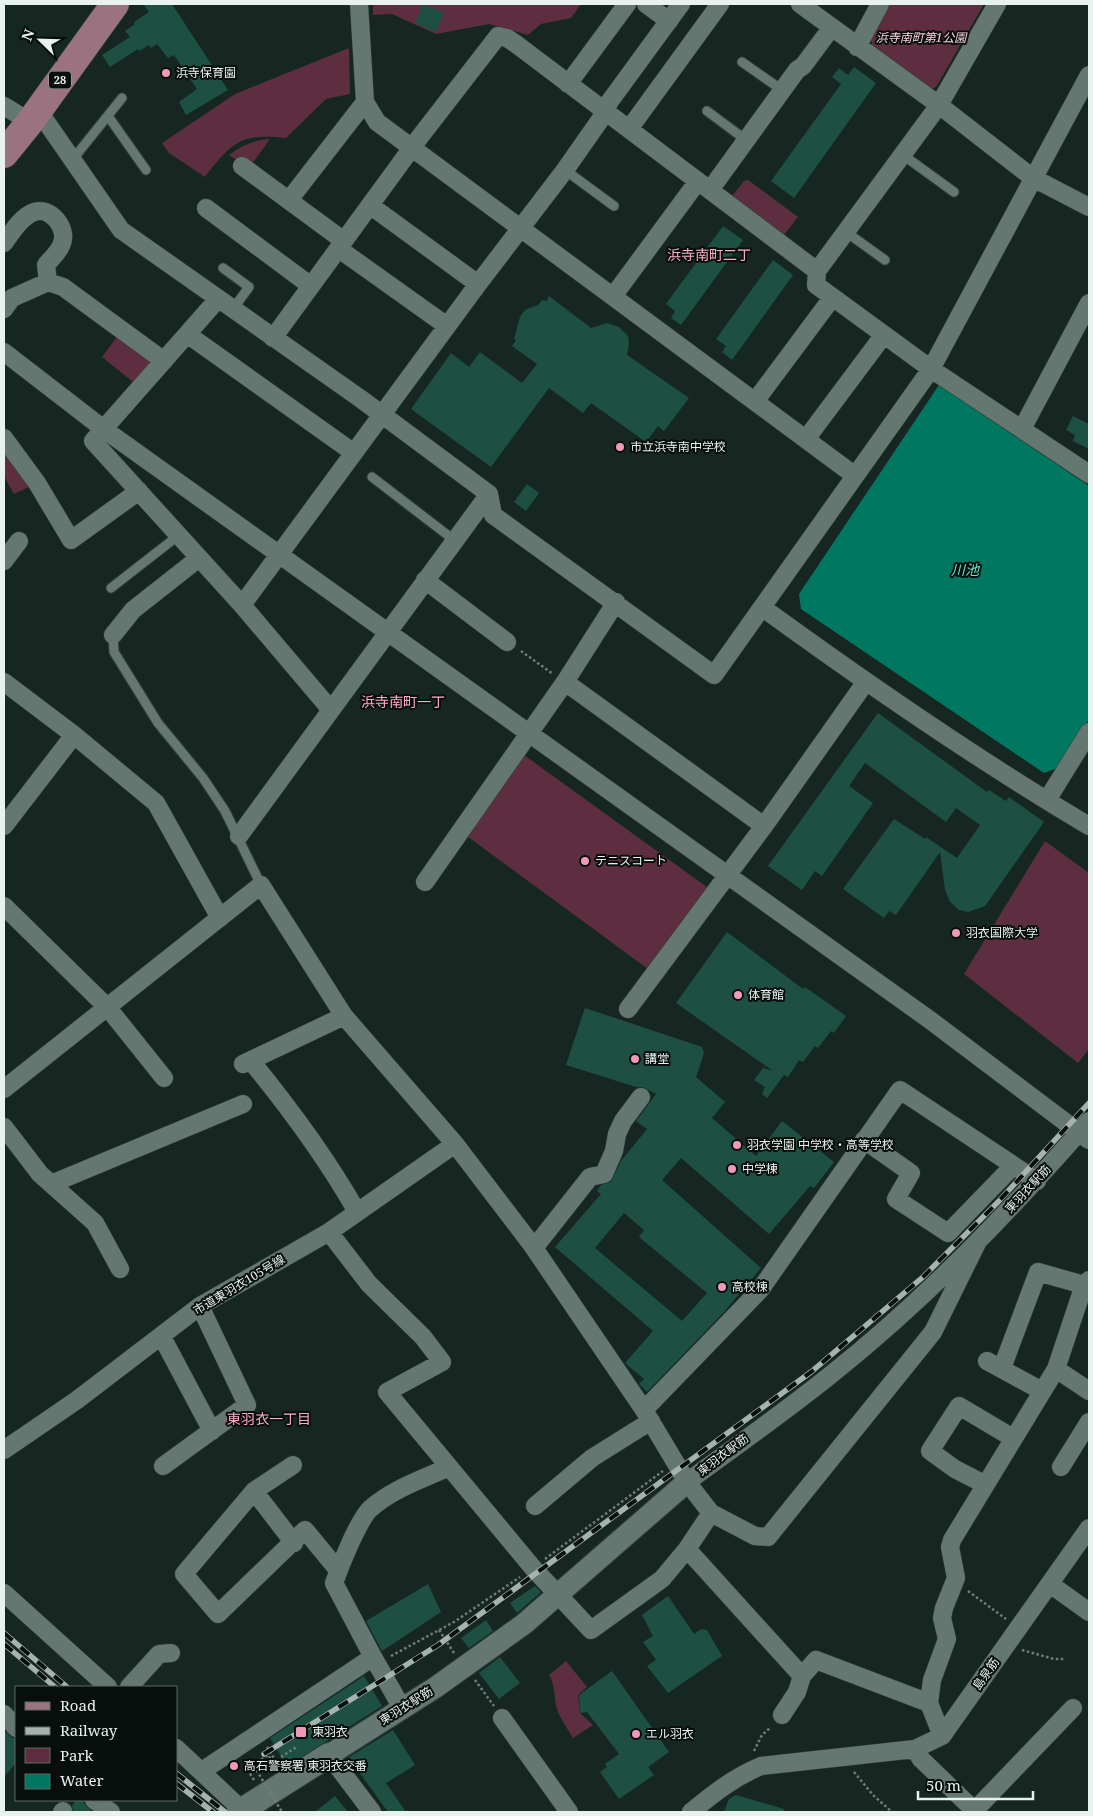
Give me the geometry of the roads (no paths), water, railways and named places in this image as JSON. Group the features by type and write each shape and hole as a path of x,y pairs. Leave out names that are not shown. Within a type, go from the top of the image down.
{"main road":[{"name":"28","path":"4,154 34,116 114,4"},
{"path":"240,1811 329,1755"}],"street":[{"path":"359,4 362,78 365,102 377,122 756,400 854,475"},
{"path":"568,84 627,4"},
{"path":"646,4 669,21"},
{"path":"242,605 564,170 610,101 681,4"},
{"path":"629,129 720,4"},
{"path":"800,4 939,105 1033,178 1089,207"},
{"path":"857,47 880,4"},
{"path":"998,4 939,105 817,271 816,285 883,336 1089,474"},
{"path":"614,295 704,185 746,140 782,90 832,27"},
{"path":"273,338 498,36 507,38 817,271"},
{"path":"4,106 34,116 73,159 121,230 489,494 494,515 714,674 763,608 854,475 931,369 1089,75"},
{"path":"289,200 365,102"},
{"path":"242,166 289,200 342,245 447,326"},
{"path":"371,206 478,284"},
{"path":"206,208 311,286"},
{"path":"4,243 25,217 36,211 48,213 58,221 64,233 62,245 46,265 48,282"},
{"path":"4,309 12,298 48,282 62,287 164,361"},
{"path":"756,400 832,298"},
{"path":"218,299 105,430 93,441 242,605 331,710"},
{"path":"1022,429 1089,303"},
{"path":"187,334 354,453"},
{"path":"806,439 883,336"},
{"path":"4,352 105,430 281,553 727,876 1086,1131"},
{"path":"4,438 37,483 71,540 139,491"},
{"path":"239,836 489,494"},
{"path":"4,561 19,541"},
{"path":"113,635 133,610 199,558"},
{"path":"425,580 507,642"},
{"path":"425,882 565,682 616,602"},
{"path":"763,608 865,683 1089,826"},
{"path":"4,682 74,735 156,803 220,918"},
{"path":"565,682 764,826"},
{"path":"628,1009 764,826 865,683"},
{"path":"1047,800 1089,732"},
{"path":"4,826 74,735"},
{"path":"4,1089 261,885 344,1016 455,1144 534,1248 648,1415 687,1482 711,1513 755,1536 768,1537 933,1332 978,1241"},
{"path":"4,906 108,1008 164,1078"},
{"path":"344,1016 247,1062 296,1116 330,1164 357,1212"},
{"path":"535,1506 592,1458 648,1415 760,1290 900,1090 1037,1181"},
{"path":"534,1248 590,1177 604,1174 614,1151 617,1134 623,1121 641,1097"},
{"path":"51,1184 243,1104"},
{"path":"4,1127 40,1174 95,1223 120,1269"},
{"name":"東羽衣駅筋","path":"329,1755 402,1708 462,1663 524,1624 559,1595 580,1573 687,1482 834,1373 945,1275 1086,1131"},
{"path":"864,1140 911,1173 896,1199 948,1233 1013,1166"},
{"name":"市道東羽衣105号線","path":"4,1450 77,1400 162,1337 200,1306 329,1232 455,1144"},
{"path":"329,1232 369,1284 423,1337 442,1362 387,1392 503,1529 533,1568 591,1630 662,1579 687,1549 711,1513"},
{"path":"942,1736 930,1703 932,1680 947,1639 942,1618 944,1608 956,1578 950,1547 952,1540 984,1484 1056,1369 1087,1283 1038,1272 994,1365 1042,1391"},
{"path":"163,1466 248,1405 200,1306"},
{"path":"162,1337 212,1431"},
{"path":"1056,1369 1089,1391"},
{"path":"984,1484 955,1469 930,1451 959,1406 1013,1438"},
{"path":"1061,1467 1089,1422"},
{"path":"293,1465 254,1491 184,1574 218,1614 294,1543 305,1530 338,1570"},
{"path":"402,1708 334,1582 338,1570 369,1510 398,1490 449,1467"},
{"path":"254,1491 294,1543"},
{"name":"島泉筋","path":"692,1812 715,1792 748,1771 761,1766 915,1749 942,1736 1089,1528"},
{"path":"687,1549 802,1676"},
{"path":"1050,1584 1089,1612"},
{"path":"4,1594 107,1686"},
{"path":"130,1686 159,1654 171,1653"},
{"path":"202,1771 373,1657"},
{"path":"782,1715 797,1692 802,1676 816,1660 930,1703"},
{"path":"915,1749 921,1759 976,1811 1073,1708"},
{"path":"4,1714 15,1727"},
{"path":"502,1718 569,1812"},
{"path":"178,1750 202,1771 240,1811"},
{"path":"329,1755 372,1812"},
{"path":"95,1801 111,1812"}],"lane":[{"path":"742,62 782,90"},
{"path":"73,159 122,98"},
{"path":"707,111 746,140"},
{"path":"108,116 146,170"},
{"path":"903,155 954,192"},
{"path":"564,170 614,206"},
{"path":"846,232 885,260"},
{"path":"223,268 249,287 233,309"},
{"path":"372,478 454,540"},
{"path":"111,588 179,535"},
{"path":"113,635 114,652 158,723 203,778 239,836 261,885"}],"water":[{"name":"川池","path":"939,385 1089,486 1089,719 1060,767 1044,773 801,609 799,594"}],"railway":[{"path":"264,1754 438,1645 811,1372 923,1277 998,1202 1089,1103"},
{"path":"4,1633 66,1686"},
{"path":"4,1644 54,1686"},
{"path":"178,1775 225,1812"},
{"path":"178,1785 213,1812"}],"place":[{"name":"浜寺保育園","path":"166,73"},
{"name":"市立浜寺南中学校","path":"620,447"},
{"name":"テニスコート","path":"585,861"},
{"name":"羽衣国際大学","path":"956,933"},
{"name":"体育館","path":"738,995"},
{"name":"講堂","path":"635,1059"},
{"name":"羽衣学園 中学校・高等学校","path":"737,1145"},
{"name":"中学棟","path":"732,1169"},
{"name":"高校棟","path":"722,1287"},
{"name":"東羽衣","path":"301,1732"},
{"name":"エル羽衣","path":"636,1734"},
{"name":"高石警察署 東羽衣交番","path":"234,1766"}],"district":[{"name":"浜寺南町二丁","path":"709,255"},
{"name":"浜寺南町一丁","path":"403,702"},
{"name":"東羽衣一丁目","path":"269,1419"}],"park label":[{"name":"浜寺南町第1公園","path":"921,38"}]}
